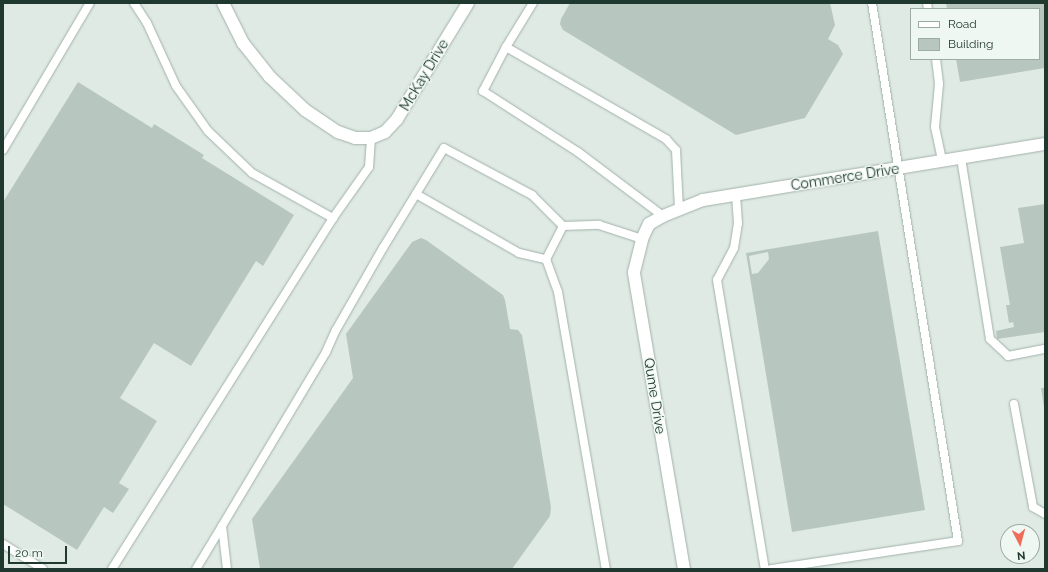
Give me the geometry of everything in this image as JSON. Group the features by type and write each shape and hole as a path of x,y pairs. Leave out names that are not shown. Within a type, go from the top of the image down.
{"street":[{"path":"223,3 243,43 270,77 305,110 338,132 355,138 371,138"},
{"name":"McKay Drive","path":"371,138 385,132 397,119 468,3"},
{"name":"Commerce Drive","path":"649,224 663,216 703,200 1045,144"},
{"name":"Qume Drive","path":"649,224 642,239 634,272 684,569"}],"lane":[{"path":"3,150 90,3"},
{"path":"134,3 147,23 176,86 208,131 252,173 333,218"},
{"path":"533,3 506,46 483,91 578,152 663,216"},
{"path":"771,569 958,541 872,3"},
{"path":"506,46 666,139 676,150 679,209"},
{"path":"936,60 939,84 935,127 942,161"},
{"path":"112,569 333,218 369,167 371,138"},
{"path":"196,569 326,352 336,330 444,148 532,195 563,226 599,225 642,239"},
{"path":"961,158 990,338 1008,356 1045,349"},
{"path":"416,194 519,253 546,259"},
{"path":"736,195 738,223 734,248 717,280 765,569"},
{"path":"563,226 546,259 558,292 606,569"},
{"path":"1014,404 1033,507 1045,514"},
{"path":"222,526 227,569"},
{"path":"3,544 43,569"}],"building":[{"path":"570,3 830,3 835,25 828,39 838,45 843,54 805,118 736,135 563,30 560,24 561,19"},
{"path":"946,3 1045,3 1045,68 960,82 956,60 1040,60 1040,8 947,8"},
{"path":"78,82 152,128 154,124 204,155 202,158 294,215 263,266 256,261 191,366 154,343 120,398 157,421 119,483 129,489 113,513 104,507 77,550 3,504 3,202"},
{"path":"1045,204 1045,332 997,339 996,331 1014,327 1013,322 1009,323 1006,305 1010,305 1000,247 1024,243 1018,208"},
{"path":"878,231 925,510 792,532 746,253","holes":["768,252 769,259 758,273 752,274 749,256"]},
{"path":"421,238 426,240 503,295 510,329 518,330 522,335 551,507 550,516 512,569 260,569 252,519 353,378 346,334 412,242"},
{"path":"1041,388 1045,388 1045,407 1044,407"}]}
